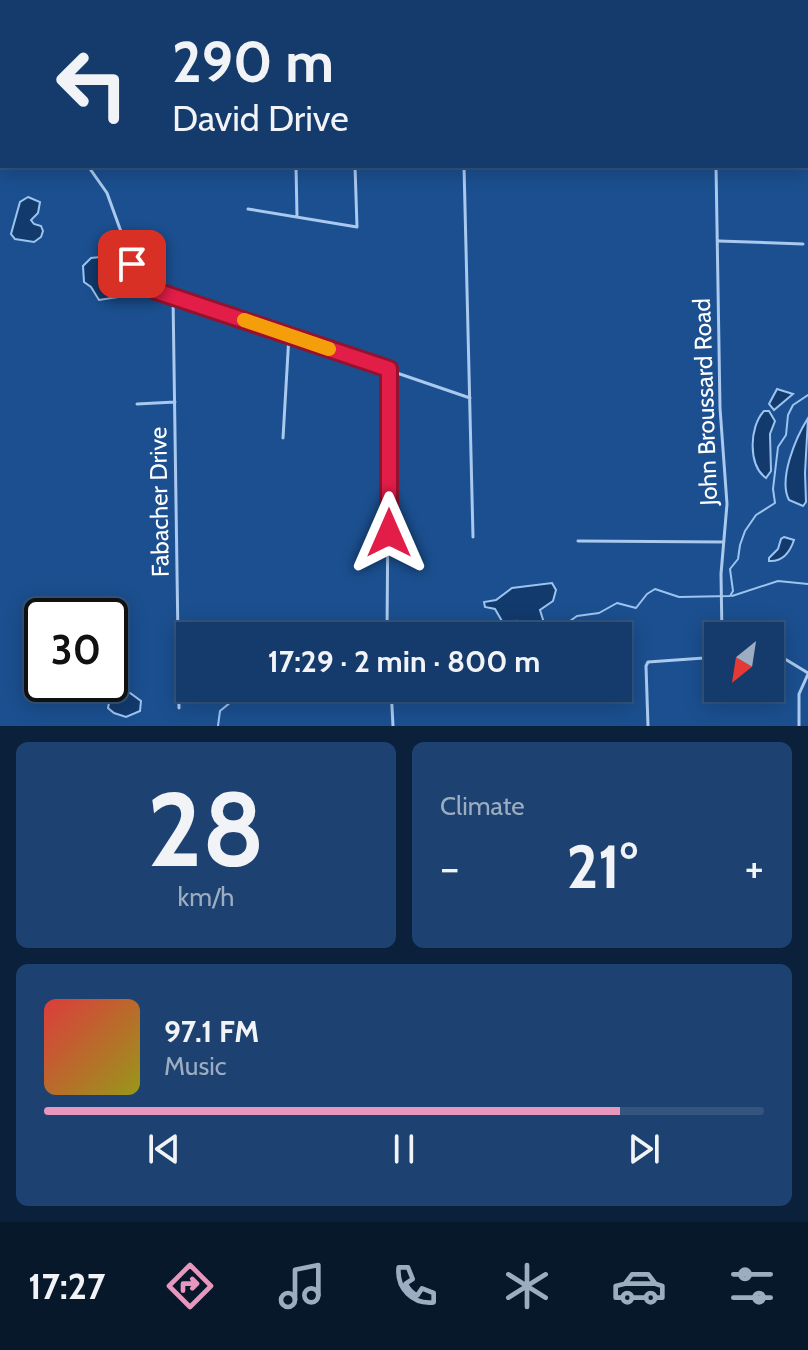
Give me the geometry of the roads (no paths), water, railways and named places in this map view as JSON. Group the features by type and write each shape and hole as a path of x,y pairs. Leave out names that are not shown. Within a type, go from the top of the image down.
{"street":[{"path":"89,168 107,193 138,277 151,289 470,398"},
{"path":"296,168 297,217"},
{"path":"248,209 357,227 355,168"},
{"path":"464,168 473,537"},
{"name":"John Broussard Road","path":"716,168 720,408 727,504 722,622"},
{"path":"719,241 803,244"},
{"name":"Fabacher Drive","path":"173,296 179,708"},
{"path":"283,438 289,335"},
{"path":"387,622 389,369"},
{"path":"137,404 175,402"},
{"path":"578,541 724,542"},
{"path":"648,726 646,666 652,660 704,658"},
{"path":"784,659 808,674 799,694 799,726"},
{"path":"392,702 393,726"}],"water":[{"path":"28,197 40,202 38,213 31,220 43,231 34,242 15,239 11,234 20,202"},
{"path":"111,256 118,260 127,288 118,297 99,300 84,282 83,266 91,258"},
{"path":"777,389 793,394 774,410 769,404"},
{"path":"764,411 769,411 775,421 770,434 771,471 766,478 756,464 753,446 755,426"},
{"path":"808,418 806,502 803,506 789,500 786,481 794,447"},
{"path":"784,537 794,540 790,548 782,558 769,561 769,558"},
{"path":"552,583 556,590 553,601 540,610 544,622 502,622 495,609 485,607 484,602 496,600 512,588"},
{"path":"128,693 141,701 140,711 126,717 108,708 109,702 128,702"}],"waterway":[{"path":"569,622 577,616 599,613 617,603 636,608 655,589 679,597 730,596 733,591 730,569 738,559 745,531 756,515 775,503 773,489 778,447 786,435 788,415 793,405 808,395"},
{"path":"732,596 778,581 808,584"},
{"path":"218,726 220,711 231,702"}]}
